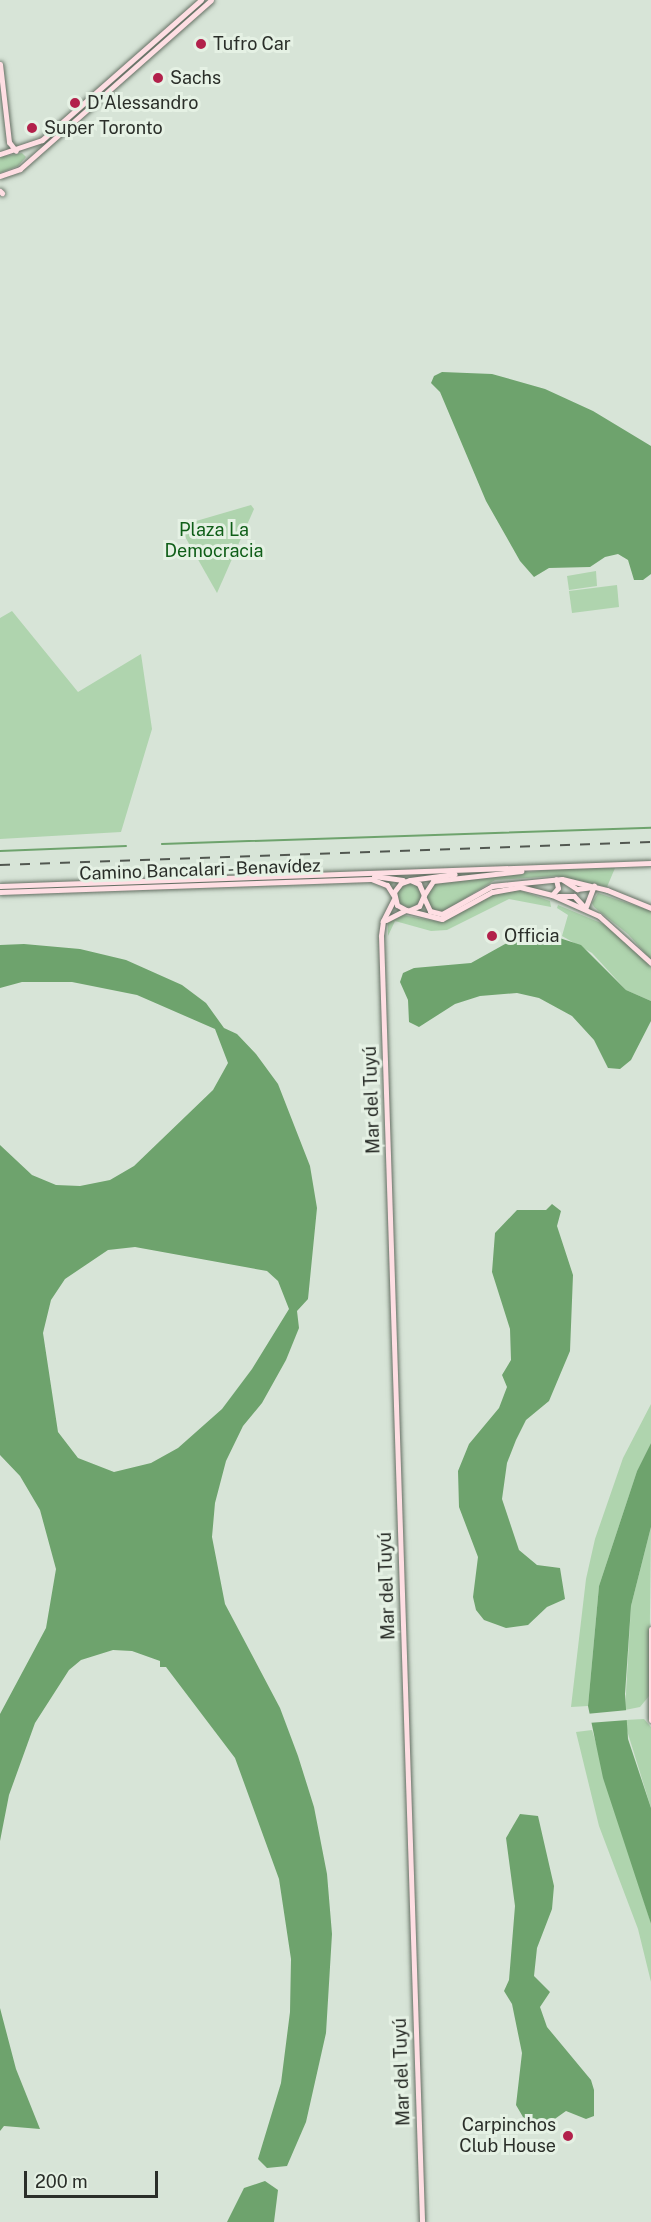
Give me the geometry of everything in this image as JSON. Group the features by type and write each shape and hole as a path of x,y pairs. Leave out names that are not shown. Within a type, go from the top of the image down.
{"street":[{"path":"0,154 19,150 51,132 201,0"},
{"path":"0,176 15,172 212,0"},
{"path":"0,64 9,142 0,154"},
{"path":"9,142 28,154 28,161"},
{"name":"Camino Bancalari - Benavídez","path":"0,886 651,863"},
{"name":"Camino Bancalari - Benavídez","path":"424,897 429,884 436,880 561,866"},
{"name":"Camino Bancalari - Benavídez","path":"357,874 409,880 519,868"},
{"name":"Camino Bancalari - Benavídez","path":"0,892 371,879 387,885 394,897"},
{"path":"545,893 542,887 546,879"},
{"path":"383,949 382,921 398,885 409,880 419,884 430,911 442,914 492,886 546,879 559,879 594,886 651,908"},
{"path":"553,896 558,888 559,879"},
{"path":"585,909 594,886"},
{"path":"394,897 408,910 442,920 492,892 520,887 545,893 585,909 614,927 651,963"},
{"path":"383,949 388,918 408,910 424,897"},
{"name":"Mar del Tuyú","path":"383,949 422,2222"},
{"path":"651,1629 651,1720"}],"green space":[{"path":"22,153 26,157 18,166 0,173 0,157"},
{"name":"Plaza La Democracia","path":"251,505 254,509 217,593 179,526"},
{"path":"596,571 597,586 569,590 567,576"},
{"path":"617,585 619,607 572,613 569,591"},
{"path":"12,611 78,692 141,654 152,729 121,832 0,839 0,618"},
{"path":"566,868 615,868 607,887 557,876 495,880 444,911 432,910 425,902 434,883"},
{"path":"361,875 373,876 394,882 391,886 369,876 0,889"},
{"path":"409,883 418,886 421,895 418,904 409,907 400,904 397,895 400,886"},
{"path":"519,890 550,901 551,907 509,899 447,930 431,931 395,921 388,936 388,920 397,914 440,922 494,894"},
{"path":"598,893 651,911 651,960 628,934 594,907 592,903"},
{"path":"558,905 608,926 632,946 651,967 651,1001 626,990 592,953 562,936 568,915 557,908"},
{"path":"651,1404 651,1443 637,1471 599,1586 588,1706 571,1707 586,1579 595,1539 623,1458"},
{"path":"651,1527 649,1696 640,1707 625,1710 631,1606"},
{"path":"644,1719 651,1727 651,1808 625,1724 625,1720"},
{"path":"592,1730 651,1924 651,1982 638,1929 599,1826 576,1732"}],"shaded area":[{"path":"442,372 492,374 545,389 593,411 651,446 651,574 643,580 634,580 628,560 618,554 605,557 590,567 549,568 534,577 520,561 486,501 440,392 431,383 434,376"},
{"path":"541,932 581,945 626,990 651,1001 651,1021 631,1060 620,1069 608,1068 594,1040 572,1016 539,998 517,993 480,996 455,1004 419,1027 409,1022 408,1000 400,982 403,973 414,968 471,963 514,939"},
{"path":"24,944 80,949 126,960 182,985 206,1003 224,1028 237,1034 256,1054 278,1084 310,1166 317,1208 308,1299 297,1311 299,1328 286,1360 262,1403 243,1426 226,1461 215,1503 212,1537 225,1604 280,1708 298,1756 314,1807 327,1874 332,1934 326,2033 306,2122 287,2166 267,2168 258,2159 281,2083 290,2012 291,1959 279,1879 235,1758 166,1667 160,1667 160,1661 132,1651 113,1650 81,1660 69,1670 35,1723 9,1795 0,1841 0,1714 46,1628 56,1569 40,1510 20,1476 0,1455 0,1145 32,1175 56,1185 80,1186 110,1180 134,1166 213,1090 228,1063 215,1029 137,995 72,982 22,982 0,988 0,945","holes":["135,1247 267,1271 278,1281 289,1309 252,1369 222,1409 178,1448 151,1463 114,1472 78,1458 58,1432 43,1333 51,1300 65,1279 108,1250"]},
{"path":"552,1204 561,1211 557,1226 573,1275 570,1351 549,1401 526,1420 516,1440 507,1463 502,1499 519,1550 537,1565 560,1568 565,1599 547,1607 528,1625 506,1628 484,1620 476,1610 473,1597 478,1557 459,1507 458,1471 469,1444 499,1408 507,1387 502,1375 511,1360 510,1329 492,1272 495,1233 517,1210 546,1210"},
{"path":"651,1443 651,1527 631,1606 625,1694 628,1739 651,1808 651,1924 603,1778 588,1706 599,1586 637,1471"},
{"path":"520,1814 538,1816 554,1886 552,1909 537,1948 534,1976 550,1992 540,2007 547,2027 591,2080 594,2090 594,2116 586,2119 566,2111 542,2128 523,2117 516,2105 522,2053 512,2004 504,1991 509,1980 515,1906 506,1838"},
{"path":"0,2008 16,2069 40,2129 4,2126 0,2131"},
{"path":"265,2181 278,2190 274,2222 227,2222 244,2188"}],"pier":[{"path":"628,1710 628,1720 588,1723 586,1714"}],"waterway":[{"path":"162,844 651,828"},
{"path":"0,851 126,846"}],"railway":[{"path":"0,865 651,842"}],"place":[{"name":"Tufro Car","path":"201,44"},
{"name":"Sachs","path":"158,78"},
{"name":"D'Alessandro","path":"75,103"},
{"name":"Super Toronto","path":"32,128"},
{"name":"Officia","path":"492,936"},
{"name":"Carpinchos Club House","path":"568,2136"}]}
